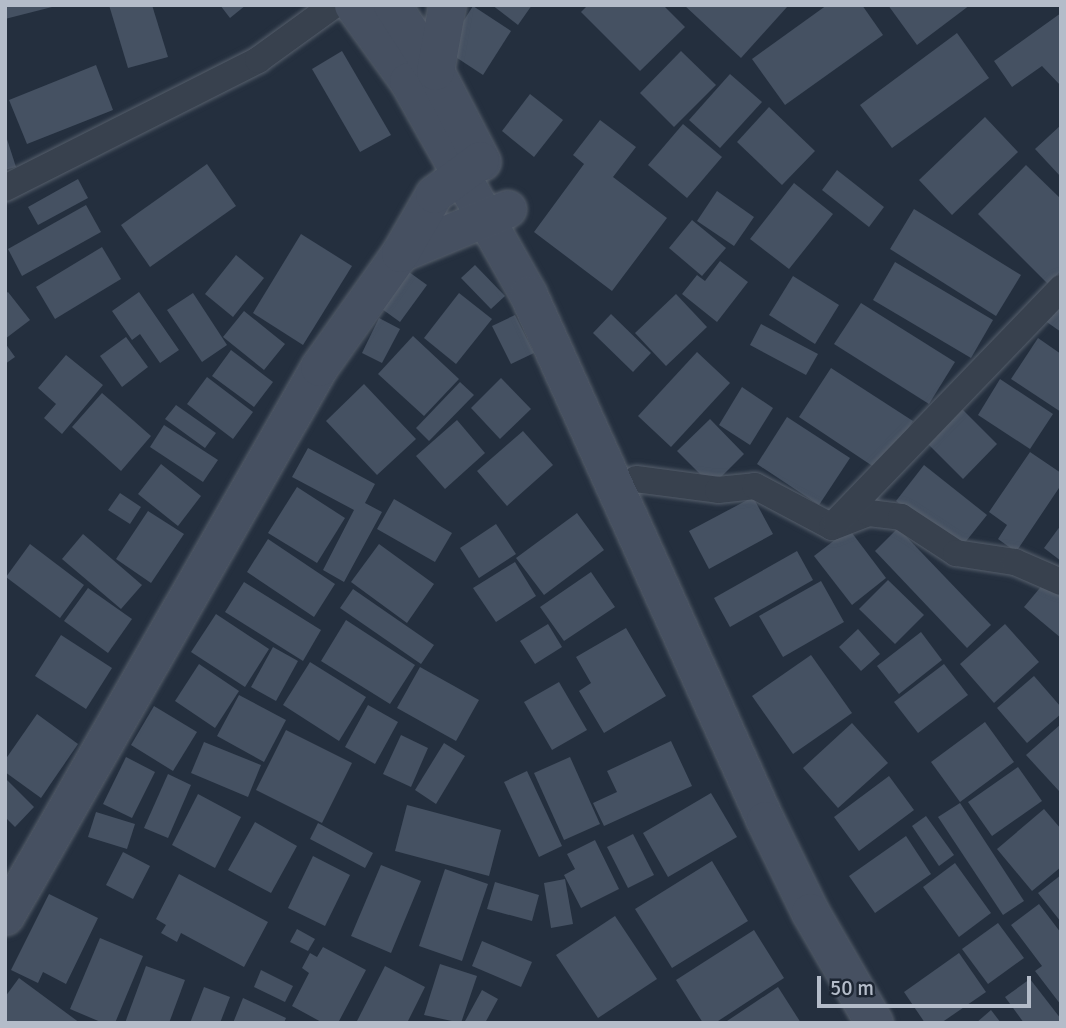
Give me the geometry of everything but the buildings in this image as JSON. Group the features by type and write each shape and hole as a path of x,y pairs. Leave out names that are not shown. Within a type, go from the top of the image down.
{"main road":[{"path":"435,71 447,5"},
{"path":"382,10 435,71 470,167"},
{"path":"382,10 408,81 470,167 497,213 636,479 807,855 899,1023"},
{"path":"5,916 318,368 400,253 415,219 434,194 470,167"},
{"path":"400,253 497,213"},
{"path":"497,213 528,294 771,831 810,912 874,1023"}],"street":[{"path":"5,188 258,60 334,5"},
{"path":"832,527 1061,288"},
{"path":"636,479 718,490 755,486 832,527 869,513 901,517 956,553 1015,562 1061,582"}]}
